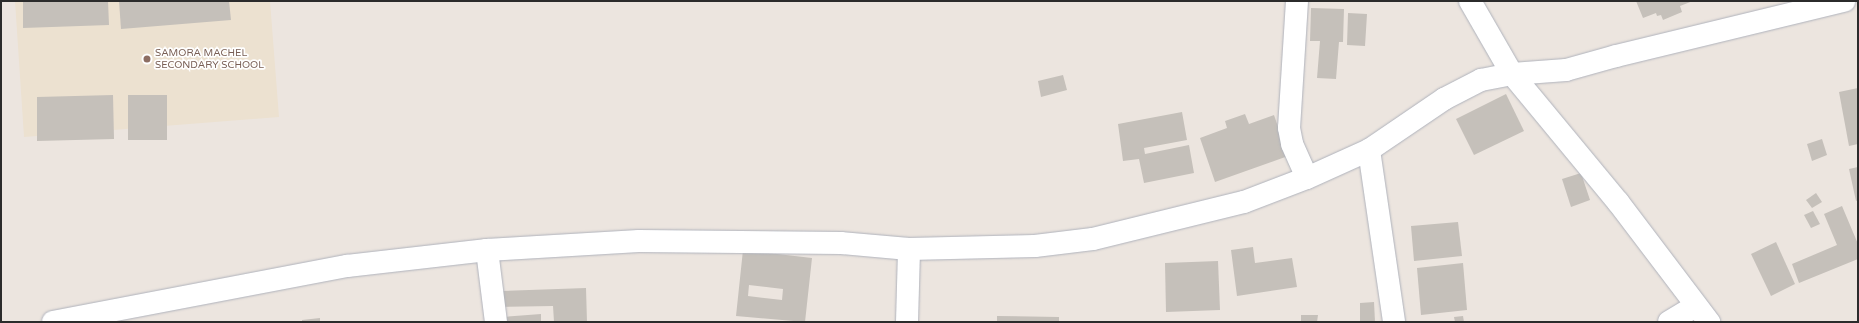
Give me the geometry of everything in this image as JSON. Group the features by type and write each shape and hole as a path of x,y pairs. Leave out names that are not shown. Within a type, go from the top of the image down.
{"street":[{"path":"1297,1 1289,128 1292,144 1307,178"},
{"path":"1470,1 1512,74 1618,202 1703,314 1669,322"},
{"path":"53,322 347,266 487,250 639,241 841,243 909,249 1035,246 1093,239 1244,202 1307,178 1369,150 1461,89 1481,80 1512,74 1566,70 1624,54 1844,1"},
{"path":"1369,150 1394,322"},
{"path":"907,322 909,249"},
{"path":"487,250 496,322"}],"shaded area":[{"name":"SAMORA MACHEL SECONDARY SCHOOL","path":"15,1 270,1 279,117 24,137"}],"building":[{"path":"23,1 108,1 109,25 23,28"},
{"path":"119,1 229,1 231,20 121,29"},
{"path":"1636,1 1693,1 1680,6 1682,12 1663,20 1661,15 1657,16 1656,13 1643,18"},
{"path":"1311,8 1344,9 1343,42 1339,42 1336,79 1317,78 1320,41 1310,41"},
{"path":"1348,13 1367,14 1365,46 1347,45"},
{"path":"1063,75 1067,90 1041,97 1038,81"},
{"path":"1858,88 1858,144 1849,146 1839,92"},
{"path":"1506,94 1524,131 1474,155 1456,119"},
{"path":"113,95 114,139 37,141 37,97"},
{"path":"128,95 167,95 167,140 128,140"},
{"path":"1182,112 1187,140 1144,148 1145,154 1189,145 1194,173 1144,183 1139,159 1123,161 1118,124"},
{"path":"1245,114 1249,124 1274,115 1288,156 1215,182 1200,138 1227,128 1225,121"},
{"path":"1822,139 1827,155 1812,161 1807,144"},
{"path":"1858,167 1858,200 1856,201 1849,169"},
{"path":"1581,173 1590,200 1571,207 1562,179"},
{"path":"1816,193 1822,202 1812,208 1806,200"},
{"path":"1842,206 1858,244 1858,259 1799,283 1792,264 1837,245 1824,214"},
{"path":"1813,211 1820,224 1811,228 1804,215"},
{"path":"1458,222 1462,256 1414,261 1411,226"},
{"path":"1776,242 1795,284 1771,296 1751,254"},
{"path":"1253,247 1255,263 1292,258 1297,287 1237,296 1231,250"},
{"path":"743,250 812,258 805,322 736,316","holes":["749,285 783,289 782,300 748,296"]},
{"path":"1218,261 1220,310 1166,312 1165,263"},
{"path":"1463,263 1467,310 1421,315 1417,268"},
{"path":"586,288 587,322 554,322 553,306 500,307 500,291"},
{"path":"1374,302 1375,322 1360,322 1360,303"},
{"path":"541,314 541,322 503,322 502,317"},
{"path":"1301,315 1318,315 1317,322 1301,322"},
{"path":"997,316 1059,317 1059,322 997,322"},
{"path":"1463,316 1464,322 1455,322 1454,317"},
{"path":"320,318 320,322 302,322 302,320"}],"place":[{"name":"SAMORA MACHEL SECONDARY SCHOOL","path":"147,59"}]}
